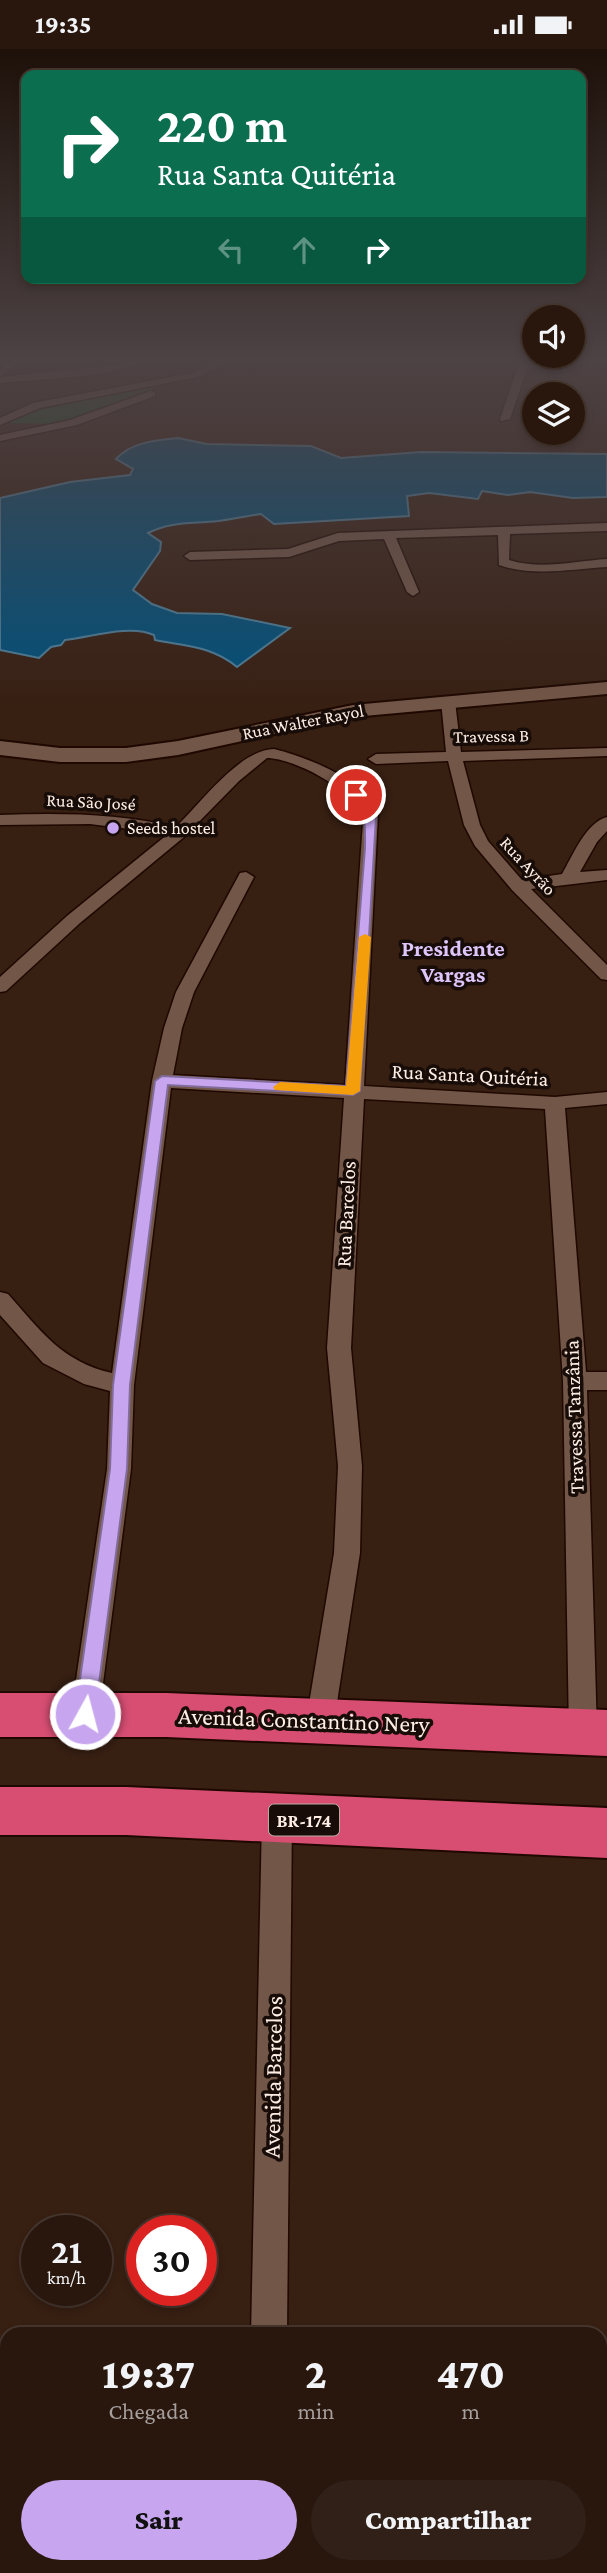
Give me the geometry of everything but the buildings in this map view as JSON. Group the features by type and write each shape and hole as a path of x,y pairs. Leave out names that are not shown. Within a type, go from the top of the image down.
{"highway":[{"name":"Avenida Constantino Nery","path":"0,1716 85,1714 405,1723 595,1732"},
{"name":"BR-174","path":"0,1811 126,1811 607,1833"}],"street":[{"path":"190,556 289,552 309,548 328,538 607,527"},
{"path":"504,530 503,562 509,565 529,567 607,563"},
{"path":"388,535 413,592"},
{"name":"Rua Walter Rayol","path":"0,748 60,754 126,755 178,748 342,713 449,710 607,688"},
{"name":"Rua Ayrão","path":"449,710 454,756 472,825 490,856 607,975"},
{"path":"255,731 276,754"},
{"name":"Travessa B","path":"376,759 607,753"},
{"path":"0,987 60,932 180,832 248,765 265,754 276,754"},
{"name":"Rua Barcelos","path":"276,754 320,772 356,795 367,805 371,817 339,1348 344,1426 350,1466 349,1521 347,1553 320,1722"},
{"name":"Rua São José","path":"0,820 104,821 180,832"},
{"path":"568,877 590,840 607,822"},
{"path":"518,886 568,877 607,875"},
{"path":"85,1714 119,1469 122,1385 162,1081 173,1028 185,992 247,877"},
{"name":"Rua Santa Quitéria","path":"162,1081 555,1103 607,1098"},
{"name":"Travessa Tanzânia","path":"555,1103 575,1381 595,1732"},
{"path":"0,1300 51,1357 92,1378 122,1385"},
{"path":"575,1381 607,1381"},
{"name":"Avenida Barcelos","path":"269,2327 277,1818"}],"water":[{"path":"130,475 607,475 607,497 573,498 530,492 508,495 482,491 478,499 429,493 407,496 409,516 274,524 261,514 165,526 148,533 161,542 160,551 133,590 152,604 177,613 222,614 290,628 237,667 208,651 155,640 154,635 134,631 110,632 65,640 61,645 51,647 39,658 0,650 0,498 70,482"}],"slow traffic":[{"path":"280,1087 353,1091 365,937"}],"place":[{"name":"Seeds hostel","path":"113,828"}],"district":[{"name":"Presidente Vargas","path":"453,961"}],"route":[{"path":"85,1714 119,1469 122,1385 162,1081 353,1091 368,901 371,817 367,805 356,795"}]}
